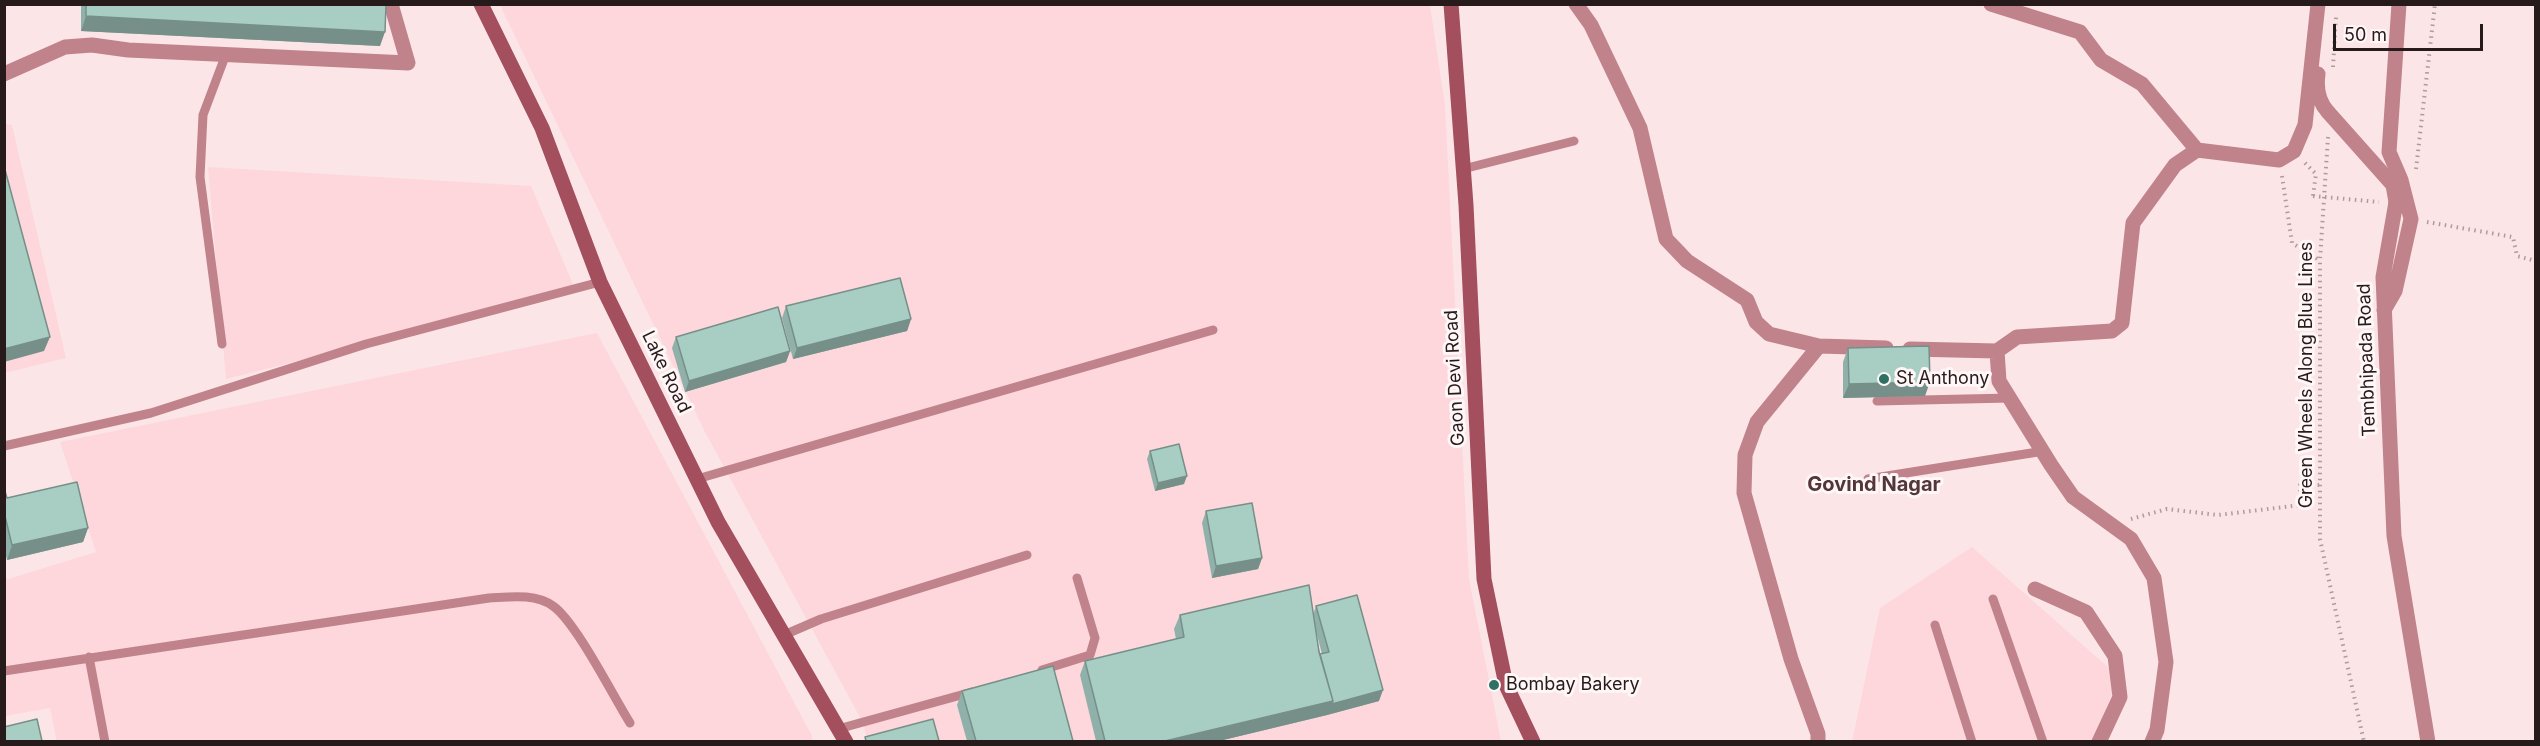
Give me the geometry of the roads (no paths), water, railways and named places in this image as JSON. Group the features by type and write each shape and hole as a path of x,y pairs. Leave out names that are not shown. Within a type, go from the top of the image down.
{"street":[{"path":"4,74 65,47 92,45 128,50 408,63 391,4"},
{"name":"Lake Road","path":"481,4 542,128 600,282 718,522 842,735"},
{"name":"Gaon Devi Road","path":"1451,4 1463,169 1484,579 1506,685 1533,741"},
{"path":"1576,4 1591,25 1640,128 1666,239 1687,261 1747,300 1756,322 1768,334 1819,346 1997,351 2017,337 2112,331 2122,323 2133,223 2175,165 2197,150 2279,160 2294,151 2305,125 2320,4"},
{"path":"1991,4 2014,8 2080,32 2101,60 2142,84 2197,150"},
{"name":"Tembhipada Road","path":"2320,4 2324,18 2317,83 2320,104 2393,185 2396,202 2383,277 2394,536 2428,741"},
{"path":"2385,310 2395,291 2411,219 2401,180 2389,152 2399,4"},
{"path":"1818,741 1818,734 1782,629 1744,493 1746,455 1757,422 1819,346"},
{"path":"1997,351 1999,381 2073,497 2131,539 2154,578 2166,662 2157,730 2152,741"},
{"path":"2035,589 2086,612 2115,656 2120,697 2099,741"}],"lane":[{"path":"222,344 200,177 203,115 226,54"},
{"path":"1463,169 1574,141"},
{"path":"4,446 151,413 366,344 600,282"},
{"path":"697,479 1213,330"},
{"path":"1877,401 2010,398"},
{"path":"1868,479 2044,451"},
{"path":"784,635 821,619 1027,555"},
{"path":"1037,672 1090,655 1095,638 1077,578"},
{"path":"4,671 489,598 530,597 553,605 571,626 630,723"},
{"path":"1993,599 2043,741"},
{"path":"1935,625 1972,741"},
{"path":"89,657 105,741"},
{"path":"842,735 983,689"}],"place":[{"name":"St Anthony","path":"1884,379"},
{"name":"Bombay Bakery","path":"1494,685"}],"district":[{"name":"Govind Nagar","path":"1874,485"}]}
